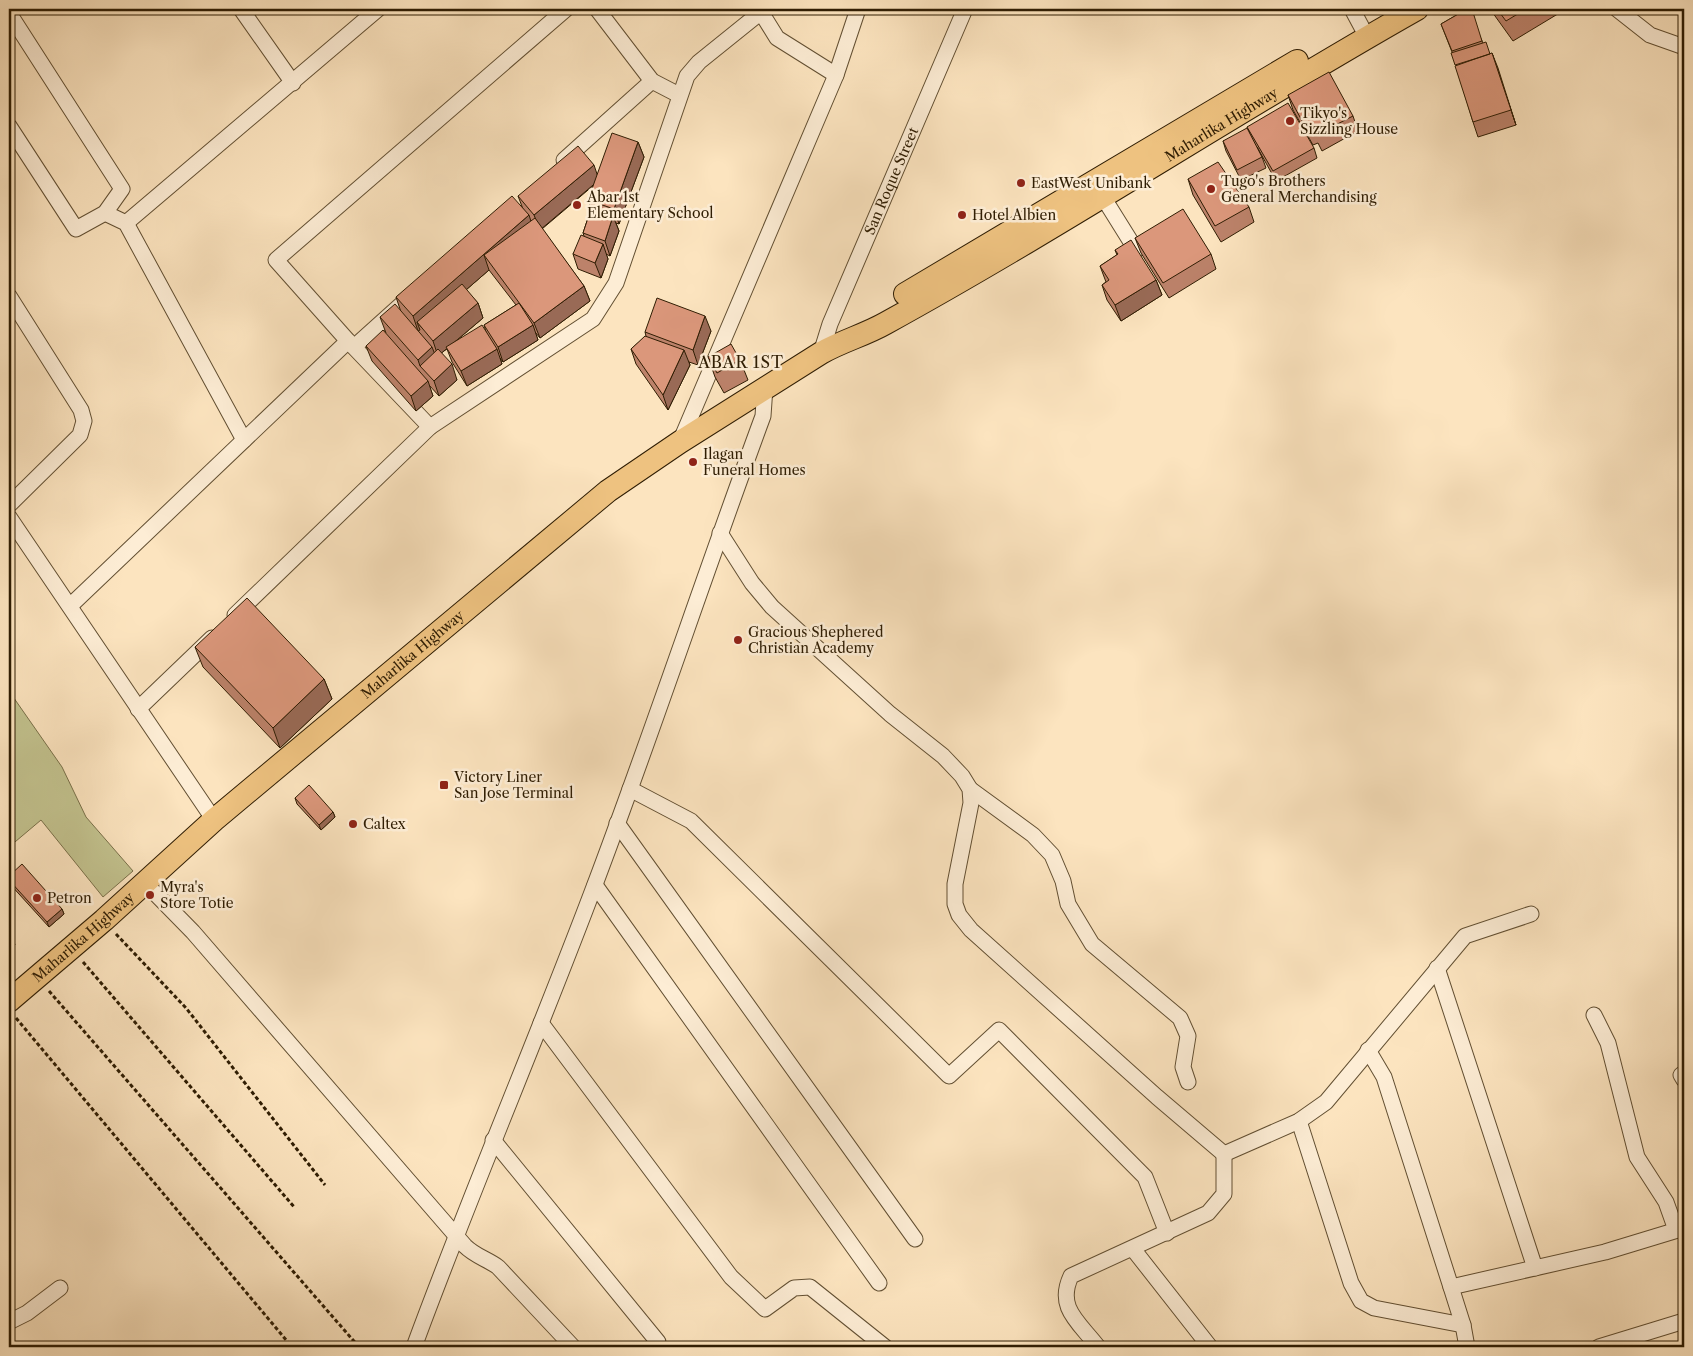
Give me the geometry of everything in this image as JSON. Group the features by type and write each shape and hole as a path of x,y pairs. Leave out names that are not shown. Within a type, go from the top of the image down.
{"highway":[{"name":"Maharlika Highway","path":"12,1009 38,977 214,820 608,491 765,387 843,340 880,310 1098,189 1360,23 1386,9"},
{"name":"Maharlika Highway","path":"1360,23 1417,9"}],"street":[{"path":"241,9 293,83"},
{"path":"126,223 378,9"},
{"path":"430,427 351,344 276,260 566,9"},
{"path":"597,9 652,81 679,95"},
{"path":"680,442 836,74 858,9"},
{"name":"San Roque Street","path":"820,353 830,324 965,9"},
{"path":"1617,9 1650,35 1684,47"},
{"path":"138,709 430,427 594,319 616,283 679,95 692,68 760,10 777,38 836,74"},
{"path":"9,13 122,189 105,213 76,229 9,126"},
{"path":"555,168 652,81"},
{"path":"1098,189 1136,250"},
{"path":"105,213 126,223 244,440"},
{"path":"70,606 244,440 351,344 428,281"},
{"path":"9,296 81,410 84,421 80,435 9,505"},
{"path":"414,1347 456,1234 595,885 763,416 765,387"},
{"path":"9,517 214,820"},
{"path":"720,533 752,583 772,607 890,714 943,756 962,776 970,789 1034,834 1052,855 1063,882 1068,904 1092,944 1180,1018 1188,1036 1183,1066 1188,1082"},
{"path":"630,789 691,821 949,1076 999,1030 1145,1177 1167,1233"},
{"path":"970,789 971,803 955,884 955,904 959,915 971,930 1157,1097 1224,1154 1224,1194 1208,1213 1071,1276 1065,1289 1066,1305 1098,1347"},
{"path":"618,822 915,1239"},
{"path":"145,883 193,932 473,1255 488,1260 498,1267 573,1347"},
{"path":"595,885 879,1283"},
{"path":"1224,1154 1299,1121 1326,1102 1465,936 1531,914"},
{"path":"1437,968 1535,1268"},
{"path":"1451,1287 1605,1252 1680,1229 1666,1202 1637,1157 1608,1043 1594,1015"},
{"path":"541,1023 731,1277 755,1301 765,1310 794,1288 810,1287 885,1347"},
{"path":"1368,1050 1384,1077 1463,1325 1467,1347"},
{"path":"1684,1074 1681,1075 1684,1080"},
{"path":"1299,1121 1351,1283 1361,1301 1374,1308 1463,1325"},
{"path":"493,1140 658,1342"},
{"path":"1133,1249 1210,1347"},
{"path":"9,1322 27,1313 60,1288"},
{"path":"1599,1347 1684,1321"}],"path":[{"path":"104,920 186,1008 325,1185"},
{"path":"70,949 134,1019 295,1208"},
{"path":"38,977 359,1347"},
{"path":"12,1009 292,1347"}],"green space":[{"path":"9,691 62,767 86,817 133,871 103,897 41,820 9,847"}],"building":[{"path":"1467,9 1472,9 1482,41 1452,51 1441,24"},
{"path":"1497,9 1526,9 1506,21"},
{"path":"1486,42 1490,54 1455,65 1451,53"},
{"path":"1492,53 1511,110 1473,122 1455,66"},
{"path":"1329,72 1353,116 1316,135 1312,128 1307,130 1288,95"},
{"path":"1288,103 1314,148 1273,171 1247,127"},
{"path":"1247,128 1262,157 1237,170 1223,141"},
{"path":"612,133 638,142 614,209 588,200"},
{"path":"578,146 594,165 534,215 518,196"},
{"path":"1218,162 1249,207 1215,226 1188,179"},
{"path":"512,196 529,215 413,316 396,297"},
{"path":"591,209 613,216 605,241 583,233"},
{"path":"1183,209 1211,254 1163,283 1135,238"},
{"path":"535,218 584,286 534,323 484,255"},
{"path":"581,235 603,244 595,263 573,254"},
{"path":"1131,240 1156,280 1115,305 1102,285 1109,280 1100,266 1118,254 1115,250"},
{"path":"462,284 478,303 433,341 417,322"},
{"path":"657,298 705,316 693,350 645,332"},
{"path":"519,303 533,325 498,347 484,325"},
{"path":"395,304 432,347 418,360 380,317"},
{"path":"482,325 497,349 461,371 446,347"},
{"path":"383,330 428,381 411,396 366,346"},
{"path":"645,336 684,350 663,395 631,349"},
{"path":"731,344 740,360 717,373 708,357"},
{"path":"438,349 452,364 434,381 420,366"},
{"path":"247,598 324,679 273,728 195,647"},
{"path":"309,785 333,812 319,825 295,798"},
{"name":"Petron","path":"22,864 62,909 47,922 9,880 9,876"}],"place":[{"name":"Tikyo's Sizzling House","path":"1290,121"},
{"name":"EastWest Unibank","path":"1021,183"},
{"name":"Tugo's Brothers General Merchandising","path":"1211,189"},
{"name":"Abar 1st Elementary School","path":"577,205"},
{"name":"Hotel Albien","path":"962,215"},
{"name":"Ilagan Funeral Homes","path":"693,462"},
{"name":"Gracious Shephered Christian Academy","path":"738,640"},
{"name":"Victory Liner San Jose Terminal","path":"444,785"},
{"name":"Caltex","path":"353,824"},
{"name":"Myra's Store Totie","path":"150,895"},
{"name":"Petron","path":"37,898"}],"district":[{"name":"ABAR 1ST","path":"741,362"}]}
